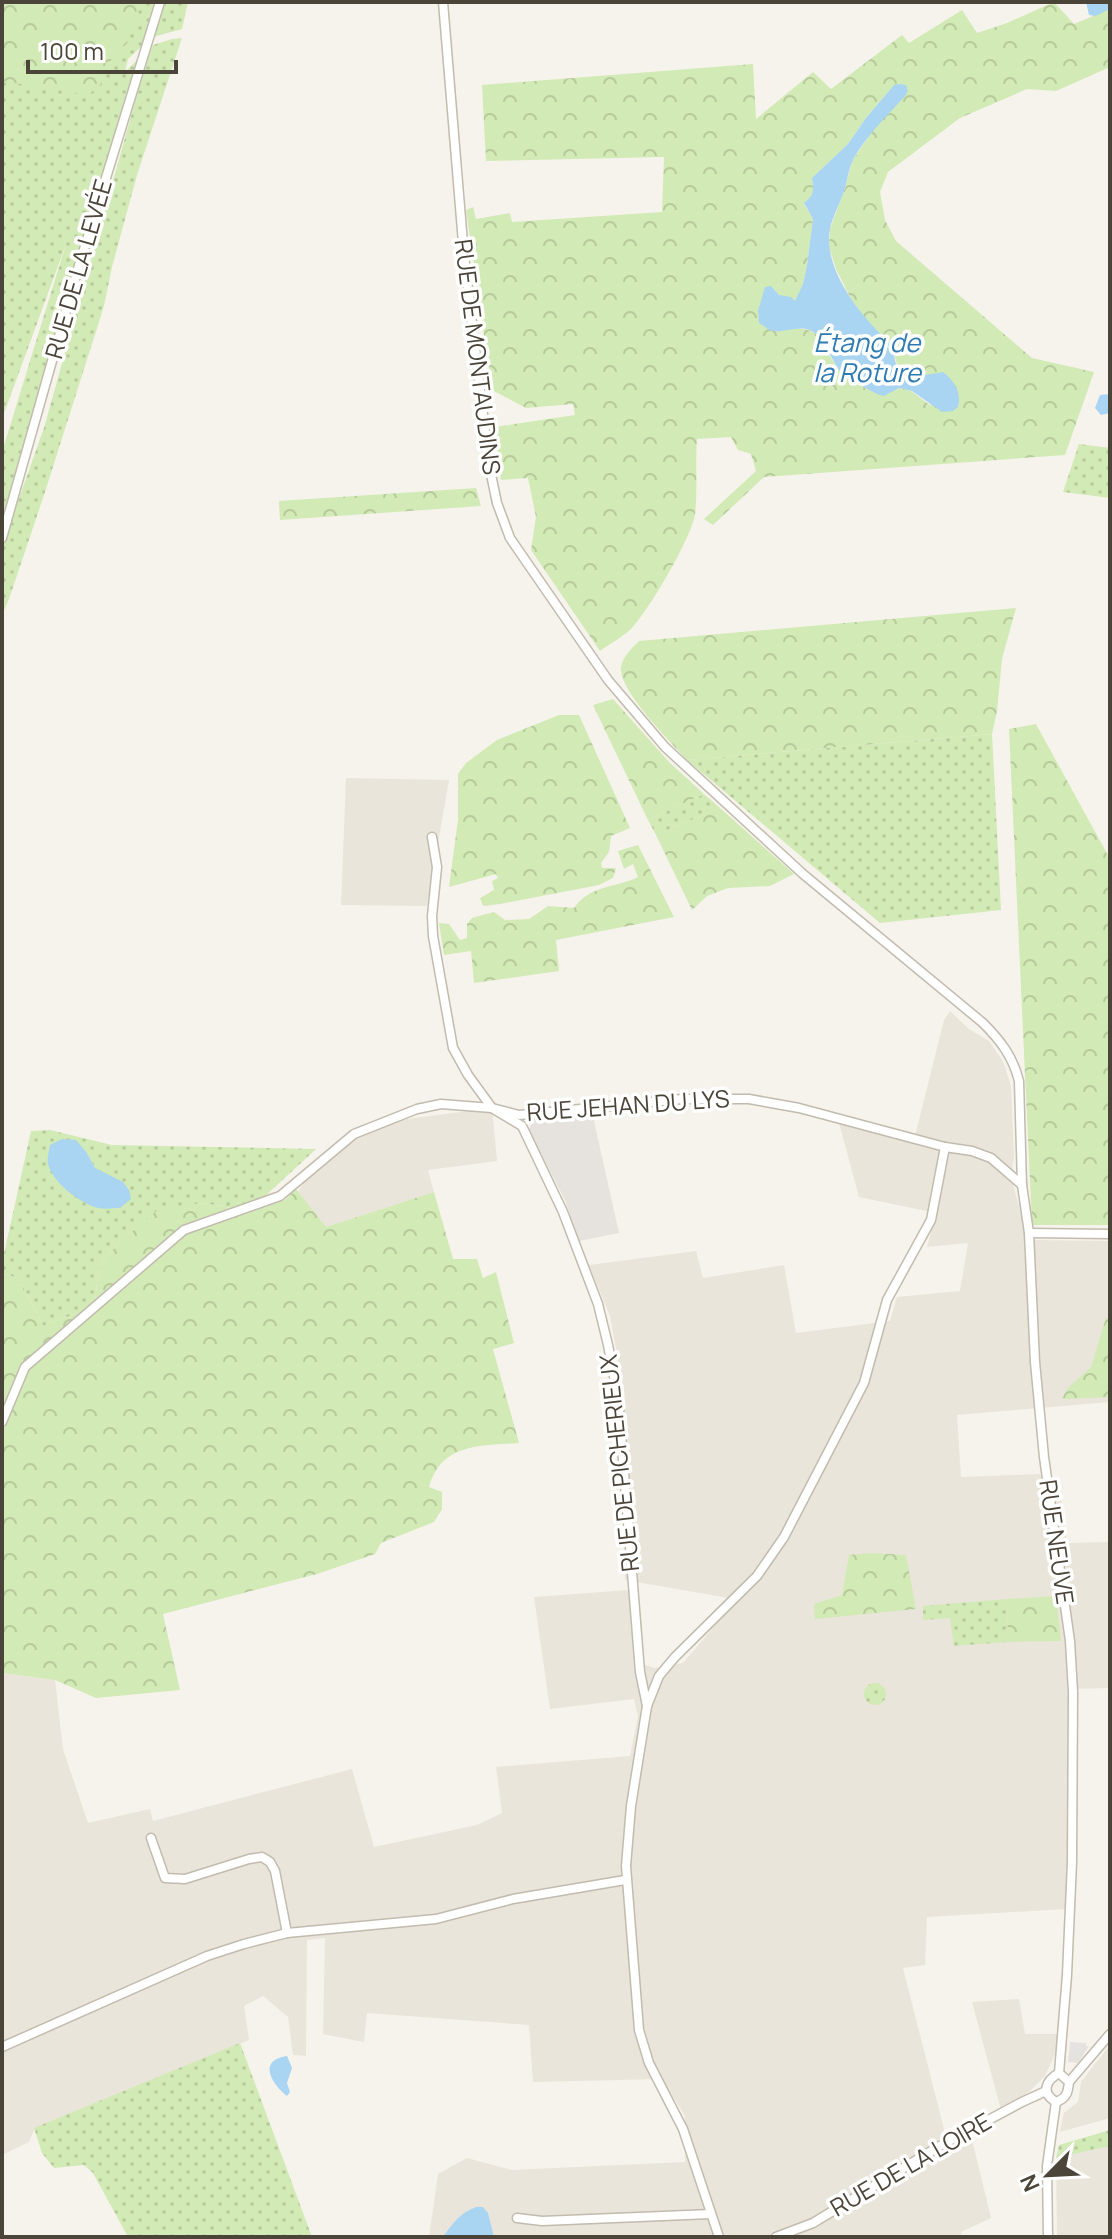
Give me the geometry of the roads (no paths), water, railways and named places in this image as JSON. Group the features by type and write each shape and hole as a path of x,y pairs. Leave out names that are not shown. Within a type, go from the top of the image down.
{"street":[{"name":"RUE DE LA LEVÉE","path":"2,538 82,254 160,2"},
{"name":"RUE DE MONTAUDINS","path":"443,2 464,255 489,465 497,503 510,538 608,680 665,747 791,863 983,1023"},
{"path":"432,837 437,867 433,936 453,1048 492,1108"},
{"name":"RUE NEUVE","path":"983,1023 1000,1040 1015,1067 1020,1097 1022,1185 1029,1233 1036,1378 1070,1641 1073,1692 1072,1862 1059,2073"},
{"name":"RUE JEHAN DU LYS","path":"2,1422 25,1367 184,1230 280,1196 354,1134 417,1109 441,1104 492,1108 519,1115 682,1099 749,1099 799,1108 945,1147 972,1151 991,1158 1022,1185"},
{"name":"RUE DE PICHERIEUX","path":"492,1108 522,1126 563,1212 598,1304 618,1397 639,1665 647,1706"},
{"path":"719,2237 683,2129 649,2063 639,2030 625,1880 629,1821 647,1706 662,1672 757,1576 784,1537 864,1383 887,1300 931,1220 945,1147"},
{"path":"1029,1233 1110,1234"},
{"path":"639,1665 653,1674 662,1672"},
{"path":"151,1838 165,1878 185,1879 262,1857 270,1862 275,1871 287,1933"},
{"path":"2,2047 207,1956 287,1933 436,1919 513,1899 625,1880"},
{"path":"1056,2102 1068,2093 1069,2082 1110,2034"},
{"path":"1056,2102 1049,2097 1046,2084 1059,2073 1069,2082"},
{"name":"RUE DE LA LOIRE","path":"776,2237 813,2223 938,2147 1046,2091"},
{"path":"1048,2237 1047,2166 1056,2102"},
{"path":"517,2218 542,2221 711,2214"}],"water":[{"path":"1086,2 1110,2 1110,9 1095,16 1089,15"},
{"name":"Étang de la Roture","path":"894,85 906,85 908,91 905,96 852,161 831,224 829,245 832,261 848,293 870,323 893,345 900,371 911,375 943,372 958,392 958,407 953,411 942,412 912,391 899,388 884,396 875,393 850,381 812,331 775,331 759,323 758,311 765,287 771,286 779,295 795,301 803,284 813,219 804,203 812,192 812,178 848,144"},
{"path":"1110,394 1110,413 1101,415 1095,408 1100,395"},
{"path":"62,1139 76,1140 95,1168 123,1182 131,1199 120,1208 101,1208 88,1204 67,1190 55,1177 48,1162 50,1145"},
{"path":"287,2056 292,2068 287,2096 272,2079 270,2067 278,2058"},
{"path":"483,2207 488,2213 494,2237 443,2237 461,2215"}]}
